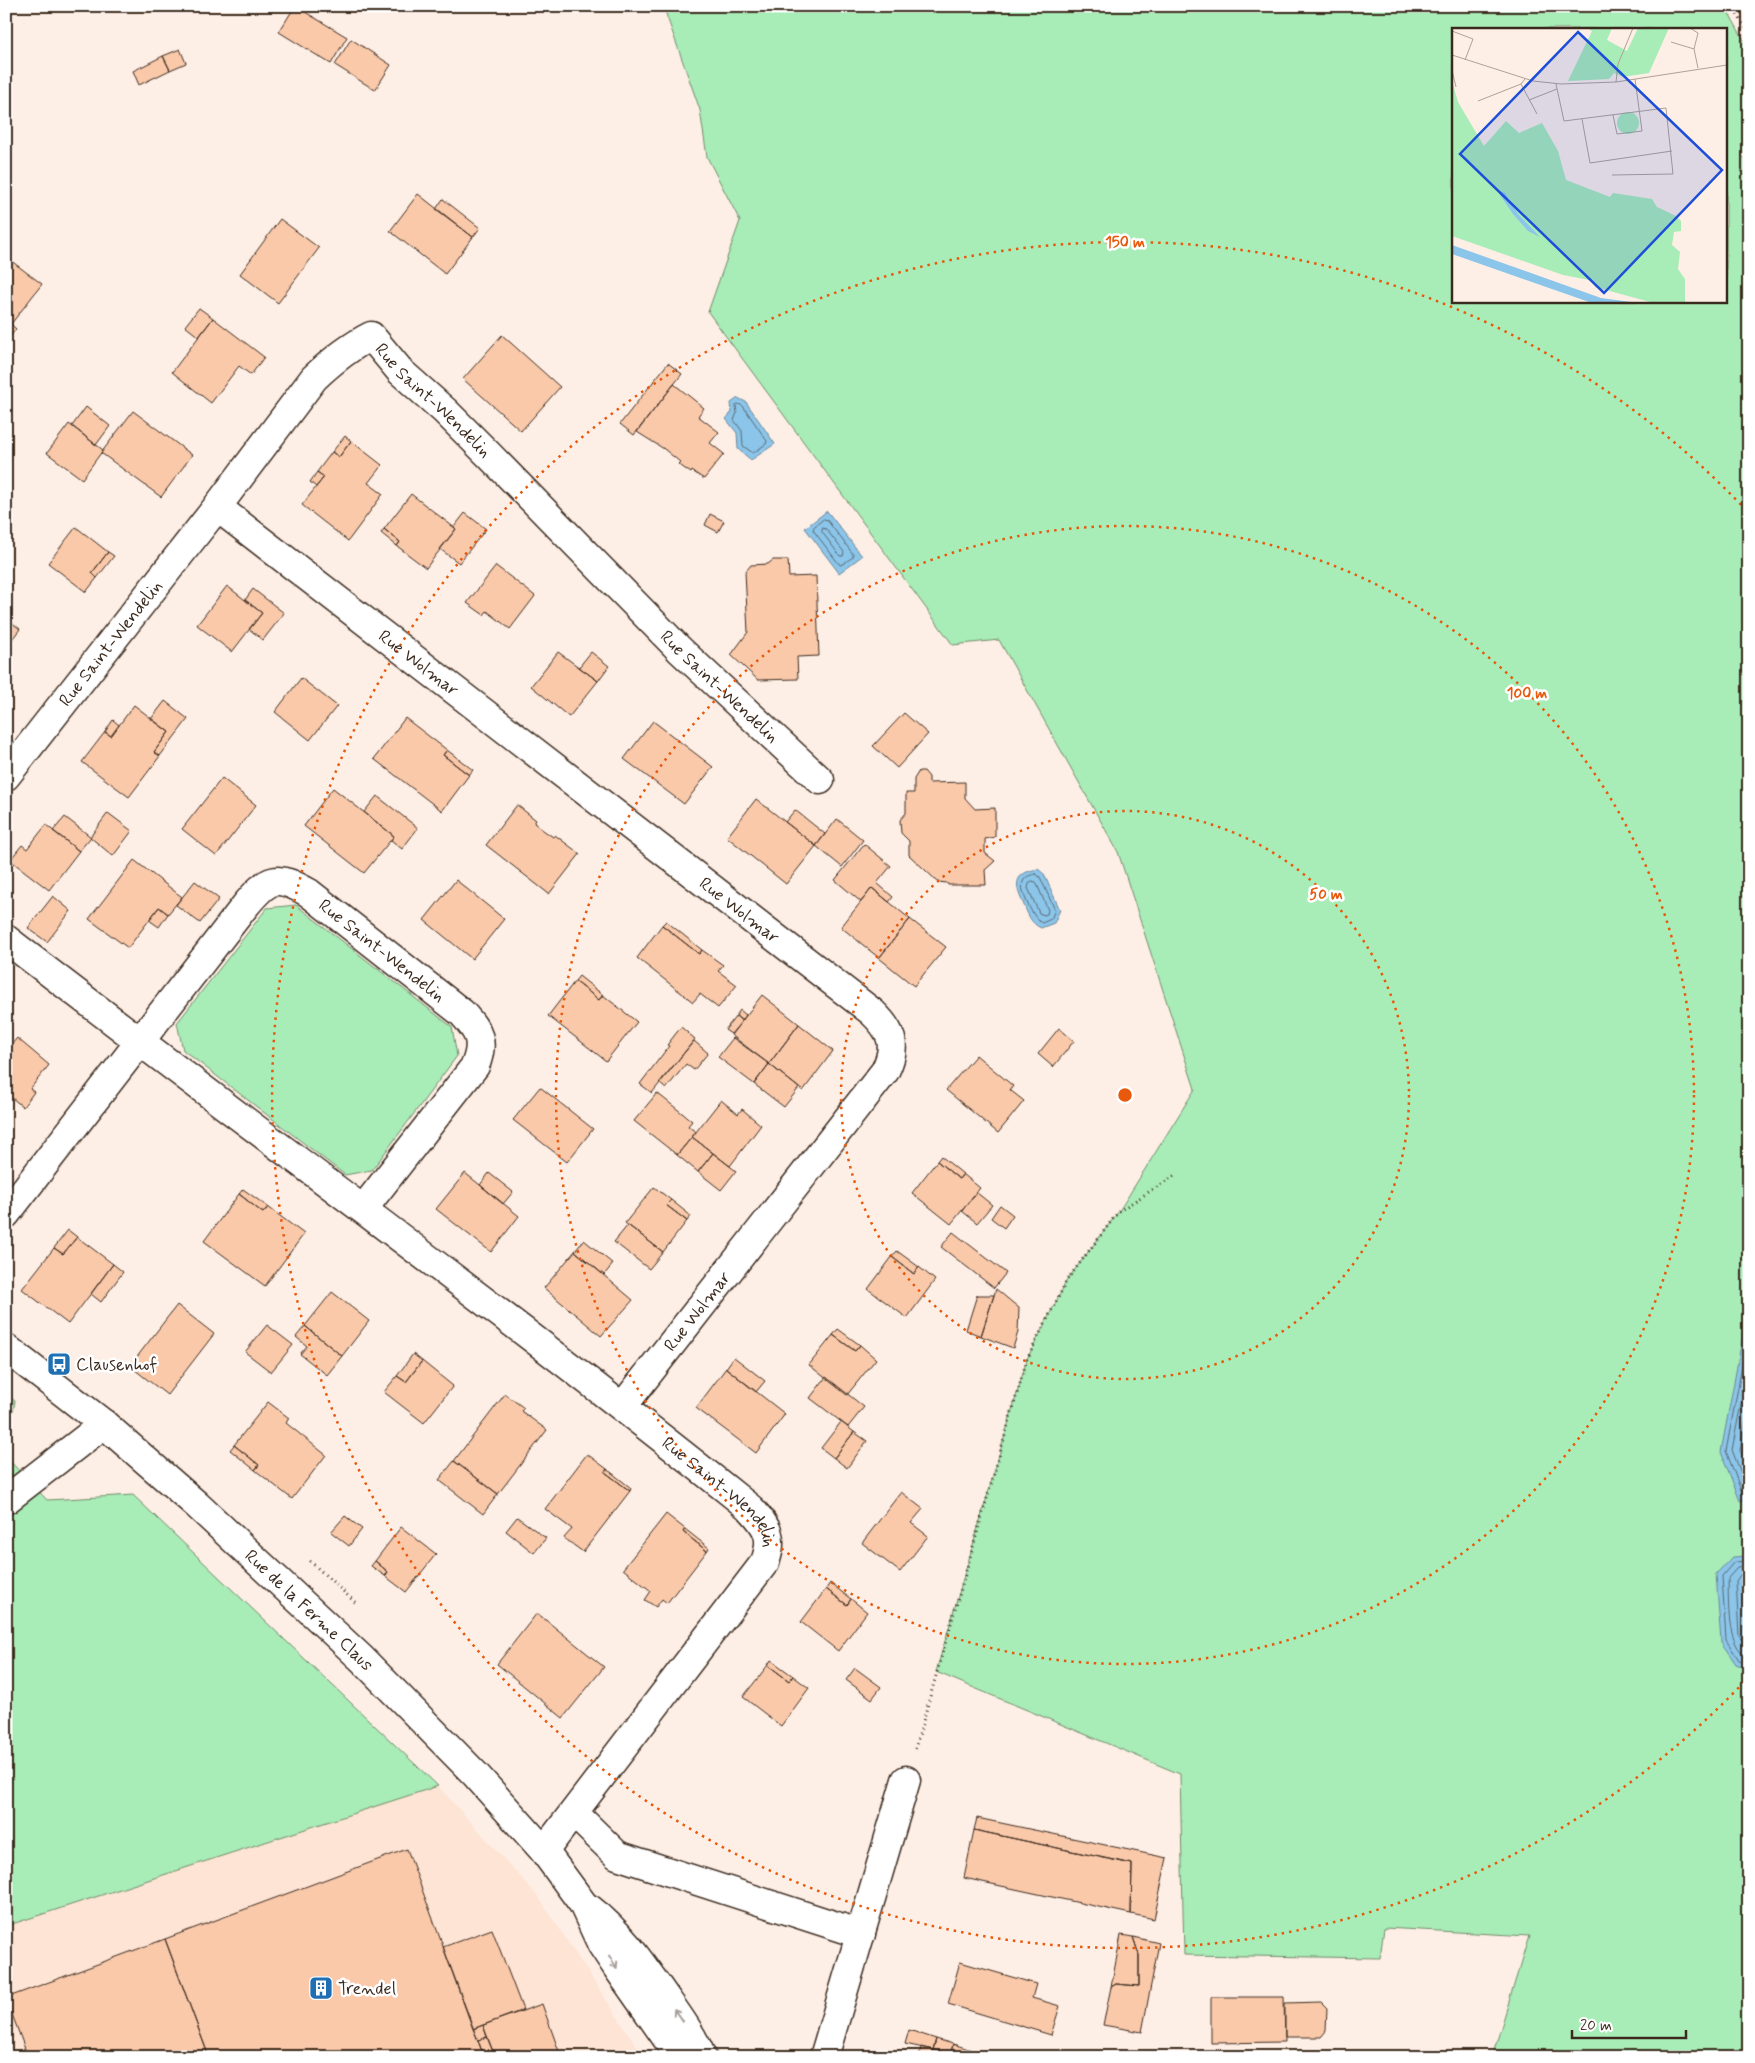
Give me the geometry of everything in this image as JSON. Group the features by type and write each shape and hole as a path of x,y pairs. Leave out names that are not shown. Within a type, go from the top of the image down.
{"street":[{"name":"Rue Saint-Wendelin","path":"6,776 217,508 314,378 332,360 353,345 371,336 401,372 446,411 680,650 820,780"},
{"name":"Rue Wolmar","path":"217,508 872,1012 882,1021 890,1033 893,1048 891,1059 885,1071 623,1406"},
{"name":"Rue Saint-Wendelin","path":"6,1214 245,906 266,884 278,880 290,882 308,893 462,1013 473,1026 480,1040 480,1053 475,1066 364,1208"},
{"name":"Rue Saint-Wendelin","path":"6,938 139,1042 364,1208 623,1406 751,1509 764,1523 769,1537 769,1550 764,1562 544,1851"},
{"name":"Rue de la Ferme Claus","path":"6,1348 104,1424 197,1505 362,1659 475,1774 544,1851 583,1904 602,1945 670,2043 682,2057"},
{"path":"6,1500 104,1424"},
{"path":"824,2057 906,1780"},
{"path":"574,1813 617,1855 861,1934"},
{"name":"Rue de la Ferme Claus","path":"583,1904 606,1922 629,1946 681,2020 702,2057"}],"path":[{"path":"1732,6 1749,33"},
{"path":"906,1780 1027,1359 1067,1280 1119,1212 1177,1174"}],"shaded area":[{"path":"438,1786 537,1895 644,2057 6,2057 6,1926"}],"green space":[{"path":"667,6 1725,6 1749,49 1749,146 1742,155 1749,165 1749,2057 1492,2057 1529,1936 1384,1928 1380,1958 1184,1955 1180,1774 936,1672 1027,1359 1067,1280 1119,1211 1195,1089 1118,852 999,640 953,645 708,312 740,221 707,157 700,110 666,14"},
{"path":"296,905 452,1027 457,1056 372,1170 345,1175 183,1050 177,1023 267,908"},
{"path":"6,1394 15,1401 6,1451"},
{"path":"6,1457 47,1500 133,1495 438,1786 6,1926"}],"water":[{"path":"738,398 746,402 775,444 751,460 738,449 737,433 726,419 732,412 731,403"},
{"path":"827,511 862,556 839,573 805,528"},
{"path":"1038,869 1044,874 1060,910 1054,923 1041,928 1034,924 1030,918 1017,885 1018,880 1024,873"},
{"path":"1749,1302 1749,1498 1740,1501 1721,1452"},
{"path":"1749,1556 1749,1669 1736,1664 1721,1642 1716,1574 1732,1557"}],"building":[{"path":"295,6 347,37 331,64 279,32"},
{"path":"351,39 391,65 375,90 335,65"},
{"path":"180,49 186,63 170,70 163,56"},
{"path":"163,56 170,70 139,85 133,71"},
{"path":"418,194 473,237 445,274 390,231"},
{"path":"443,199 480,228 473,237 436,209"},
{"path":"280,219 319,248 278,303 240,274"},
{"path":"6,257 42,284 11,324 16,329 6,342"},
{"path":"199,308 213,318 199,337 185,326"},
{"path":"213,318 264,357 251,375 239,366 211,403 172,372"},
{"path":"502,335 560,387 521,431 463,379"},
{"path":"668,363 682,374 634,435 620,424"},
{"path":"674,384 704,408 698,416 719,432 710,443 724,454 704,479 678,464 680,462 664,449 637,432"},
{"path":"86,407 110,426 96,445 72,426"},
{"path":"133,411 192,455 161,497 101,453"},
{"path":"69,424 103,450 82,479 47,453"},
{"path":"345,436 351,441 339,457 332,452"},
{"path":"351,441 382,465 368,483 383,494 348,541 302,505 324,477 317,472 332,452 339,457"},
{"path":"317,472 324,477 316,487 310,482"},
{"path":"411,494 456,529 426,568 397,546 400,542 384,529"},
{"path":"465,513 486,529 459,563 440,549 456,529 454,527"},
{"path":"710,514 724,521 718,532 705,525"},
{"path":"76,527 108,552 92,573 97,578 86,592 48,563"},
{"path":"384,529 400,542 397,546 381,533"},
{"path":"108,552 114,556 97,578 92,573"},
{"path":"773,560 788,560 789,577 816,576 819,656 797,657 798,679 758,680 731,655 748,632 745,572 751,565 768,564"},
{"path":"496,566 535,596 510,629 487,611 484,615 467,603"},
{"path":"227,586 262,613 232,652 197,625"},
{"path":"253,589 284,613 263,640 249,629 262,613 245,600"},
{"path":"6,618 20,629 6,647"},
{"path":"558,652 598,681 569,717 531,686"},
{"path":"591,652 609,666 598,681 579,667"},
{"path":"301,678 337,706 310,740 275,712"},
{"path":"165,701 188,719 160,756 154,752 169,732 151,719"},
{"path":"134,705 169,732 154,752 160,756 129,797 82,762 105,732 111,736"},
{"path":"904,713 928,734 897,768 873,746"},
{"path":"405,718 447,750 443,755 469,775 442,811 374,759"},
{"path":"113,720 119,725 111,736 105,732"},
{"path":"653,721 713,767 684,804 624,759"},
{"path":"447,750 473,770 469,775 443,755"},
{"path":"919,771 924,771 929,777 929,783 965,782 965,798 975,809 995,808 995,837 985,839 985,853 995,861 985,870 986,885 948,885 947,883 938,882 909,855 909,841 901,833 900,820 906,813 906,793 914,793 914,779"},
{"path":"222,778 256,805 216,856 182,829"},
{"path":"333,788 394,836 364,873 304,826"},
{"path":"377,796 418,828 402,849 391,840 394,836 364,812"},
{"path":"756,799 816,846 786,884 727,837"},
{"path":"517,805 536,820 534,823 543,830 553,837 555,835 580,854 549,894 486,845"},
{"path":"795,810 825,834 816,846 785,822"},
{"path":"108,813 132,831 113,856 90,837"},
{"path":"65,817 91,837 79,851 53,831"},
{"path":"837,819 863,840 842,867 816,846"},
{"path":"46,825 79,851 49,890 10,860 22,845 27,849"},
{"path":"864,844 891,866 877,883 893,897 889,902 872,888 861,902 835,880"},
{"path":"134,860 182,897 168,914 159,907 128,948 89,919"},
{"path":"456,880 504,919 472,959 424,920"},
{"path":"195,881 219,899 200,923 176,905"},
{"path":"872,888 910,919 879,958 841,927"},
{"path":"53,896 71,911 47,942 28,928"},
{"path":"159,907 168,914 159,927 149,920"},
{"path":"910,919 946,947 914,986 879,958"},
{"path":"666,921 702,950 699,954 662,925"},
{"path":"662,925 699,954 702,950 723,965 718,971 737,985 718,1008 700,994 693,1002 637,958"},
{"path":"579,976 603,995 599,1000 575,981"},
{"path":"575,981 599,1000 603,995 637,1022 606,1061 548,1016"},
{"path":"762,995 799,1024 769,1064 731,1035"},
{"path":"740,1010 746,1015 742,1021 736,1016"},
{"path":"736,1016 742,1021 731,1034 725,1030"},
{"path":"799,1024 833,1051 803,1091 769,1064"},
{"path":"681,1027 695,1039 652,1093 640,1084"},
{"path":"1059,1028 1074,1041 1053,1067 1038,1054"},
{"path":"17,1038 49,1065 30,1089 34,1092 23,1107 6,1093 6,1051"},
{"path":"733,1038 769,1064 754,1084 718,1057"},
{"path":"694,1041 708,1053 694,1070 686,1064 666,1089 659,1083"},
{"path":"976,1055 1013,1086 1010,1090 1024,1101 998,1133 946,1090"},
{"path":"769,1064 799,1088 784,1107 754,1084"},
{"path":"540,1087 593,1129 567,1162 513,1120"},
{"path":"657,1093 692,1121 688,1126 696,1132 677,1155 634,1121"},
{"path":"721,1100 738,1114 742,1109 761,1125 730,1166 692,1137"},
{"path":"692,1137 713,1153 698,1172 677,1155"},
{"path":"713,1153 736,1171 721,1190 698,1172"},
{"path":"941,1156 963,1174 959,1179 937,1161"},
{"path":"937,1161 959,1179 963,1174 980,1188 951,1224 912,1193"},
{"path":"465,1173 519,1216 491,1252 436,1209"},
{"path":"489,1173 513,1192 503,1204 480,1185"},
{"path":"654,1187 671,1200 666,1205 687,1221 663,1252 625,1223"},
{"path":"243,1189 268,1207 263,1213 239,1194"},
{"path":"976,1192 992,1205 977,1223 962,1211"},
{"path":"239,1194 263,1213 268,1207 304,1234 265,1286 204,1241"},
{"path":"671,1200 691,1216 687,1221 666,1205"},
{"path":"1000,1205 1013,1215 1004,1228 991,1218"},
{"path":"628,1225 663,1252 649,1269 614,1242"},
{"path":"68,1230 77,1237 63,1254 54,1248"},
{"path":"953,1232 1006,1273 994,1288 941,1247"},
{"path":"77,1237 113,1264 68,1324 22,1289 54,1248 63,1254"},
{"path":"584,1240 613,1264 604,1275 575,1251"},
{"path":"575,1251 633,1300 601,1336 544,1288"},
{"path":"897,1251 919,1267 914,1274 892,1257"},
{"path":"892,1257 914,1274 919,1267 935,1280 907,1318 868,1289"},
{"path":"113,1264 123,1272 101,1302 91,1294"},
{"path":"996,1289 1019,1308 1018,1332 1013,1348 981,1336"},
{"path":"332,1292 369,1321 342,1356 305,1326"},
{"path":"977,1295 994,1295 981,1336 966,1330"},
{"path":"177,1305 214,1334 167,1395 130,1366"},
{"path":"267,1325 293,1345 271,1372 245,1352"},
{"path":"305,1326 342,1356 327,1375 300,1354 307,1346 296,1337"},
{"path":"838,1329 860,1345 855,1351 833,1335"},
{"path":"833,1335 855,1351 860,1345 876,1359 847,1395 809,1365"},
{"path":"413,1354 422,1361 406,1382 397,1376"},
{"path":"734,1357 765,1381 756,1392 726,1368"},
{"path":"422,1361 453,1386 424,1423 384,1392 397,1376 406,1382"},
{"path":"726,1368 785,1414 756,1453 696,1408"},
{"path":"826,1377 864,1407 848,1427 810,1398"},
{"path":"505,1394 524,1408 521,1411 547,1430 498,1494 454,1461"},
{"path":"268,1402 289,1418 286,1423 326,1455 292,1499 255,1470 259,1465 234,1445"},
{"path":"841,1422 854,1432 834,1458 821,1448"},
{"path":"854,1432 867,1441 847,1468 834,1458"},
{"path":"234,1445 259,1465 255,1470 230,1450"},
{"path":"587,1454 607,1469 605,1472 630,1491 583,1552 564,1538 572,1529 545,1509"},
{"path":"454,1461 498,1494 483,1514 439,1480"},
{"path":"607,1469 631,1488 630,1491 605,1472"},
{"path":"901,1492 923,1509 911,1523 928,1536 900,1572 862,1543"},
{"path":"666,1514 685,1529 683,1532 707,1551 667,1603 662,1599 656,1607 645,1600 651,1591 623,1569"},
{"path":"345,1516 362,1529 349,1546 331,1532"},
{"path":"517,1517 546,1538 534,1553 506,1531"},
{"path":"401,1527 436,1554 406,1592 385,1576 388,1572 375,1561"},
{"path":"685,1529 709,1548 707,1551 683,1532"},
{"path":"375,1561 388,1572 385,1576 371,1566"},
{"path":"830,1583 851,1599 847,1605 826,1589"},
{"path":"826,1589 847,1605 851,1599 867,1612 838,1651 801,1622"},
{"path":"537,1613 604,1667 563,1718 497,1664"},
{"path":"771,1660 793,1676 789,1681 768,1665"},
{"path":"768,1665 789,1681 793,1676 809,1688 781,1726 743,1697"},
{"path":"855,1668 881,1687 872,1699 846,1680"},
{"path":"977,1818 1167,1858 1154,1919 1131,1914 1132,1864 974,1830"},
{"path":"974,1830 1132,1864 1131,1914 964,1878"},
{"name":"Trendel","path":"407,1849 484,2057 209,2057 165,1939"},
{"path":"492,1929 523,2010 473,2029 443,1947"},
{"path":"1121,1935 1133,1937 1139,1955 1139,1986 1116,1984 1111,1987"},
{"path":"1133,1937 1159,1943 1142,2032 1103,2025 1111,1987 1116,1984 1139,1986 1139,1955"},
{"path":"165,1939 209,2057 28,2057 6,1998"},
{"path":"960,1962 1036,1984 1032,1998 1060,2006 1051,2035 948,2004"},
{"path":"1211,1997 1284,1997 1285,2042 1211,2043"},
{"path":"1321,2002 1327,2008 1326,2031 1321,2037 1285,2037 1285,2003"},
{"path":"542,2004 561,2057 495,2057 483,2025"},
{"path":"483,2025 487,2037 478,2040 473,2029"},
{"path":"909,2030 936,2039 933,2050 905,2044"},
{"path":"487,2037 495,2057 484,2057 478,2040"},
{"path":"936,2039 953,2044 951,2053 933,2050"},
{"path":"953,2044 981,2053 981,2057 950,2057"},
{"path":"921,2047 951,2053 950,2057 919,2057"}],"place":[{"name":"Clausenhof","path":"59,1364"},
{"name":"Trendel","path":"321,1988"}]}
